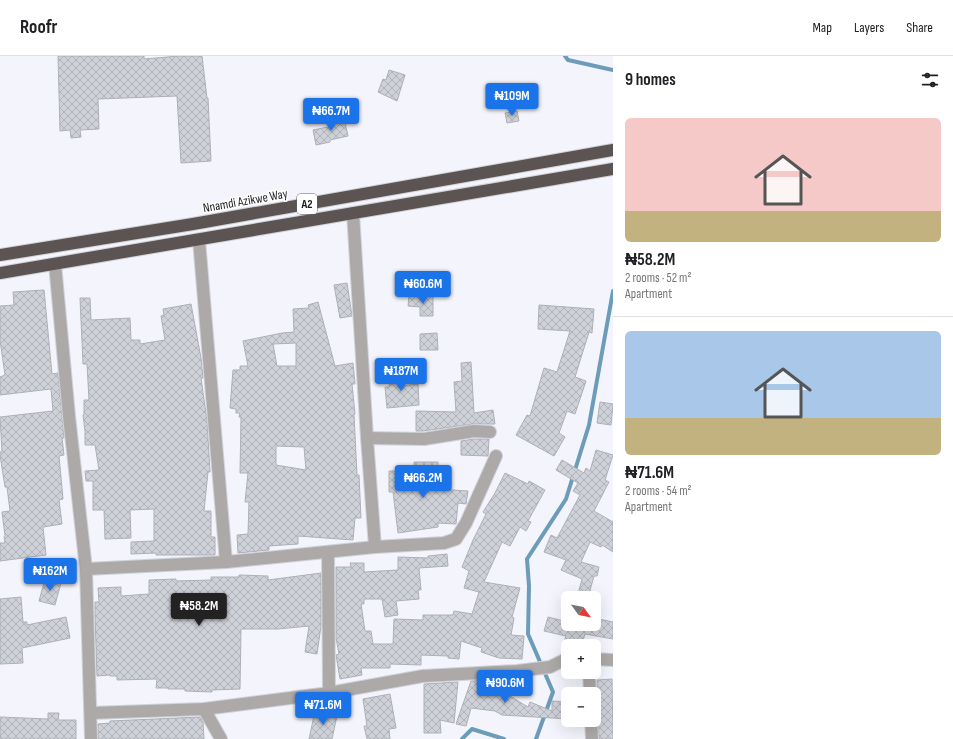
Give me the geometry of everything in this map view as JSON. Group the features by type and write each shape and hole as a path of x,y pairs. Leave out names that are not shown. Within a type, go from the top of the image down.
{"highway":[{"name":"Nnamdi Azikwe Way","path":"0,255 193,224 613,150"},
{"name":"A2","path":"0,273 613,169"}],"street":[{"path":"353,213 375,547"},
{"path":"199,240 226,562"},
{"path":"55,264 69,416 86,569 91,739"},
{"path":"367,438 424,439 474,431 490,432"},
{"path":"86,569 226,562 375,547 444,543 456,539 466,523 496,456"},
{"path":"328,552 329,693"},
{"path":"601,659 613,660"},
{"path":"91,713 204,709 329,693 423,676 517,671 550,667 561,662"},
{"path":"204,709 221,739"},
{"path":"591,727 592,739"}],"building":[{"path":"58,56 144,56 144,59 202,56 208,98 211,161 181,163 177,96 98,99 99,129 80,130 81,137 71,138 70,130 60,131"},
{"path":"389,70 405,75 397,101 378,92 383,79 386,80"},
{"path":"517,111 519,121 507,123 505,113"},
{"path":"344,118 348,136 316,145 313,130 333,126 331,121"},
{"path":"347,283 352,316 340,318 334,285"},
{"path":"44,290 52,374 58,373 64,438 62,438 64,455 59,456 63,499 59,500 62,524 43,527 46,555 0,561 0,543 5,543 2,512 10,511 7,487 5,487 0,455 0,452 2,452 0,417 53,411 51,389 0,395 0,377 5,375 0,340 0,306 14,305 13,292"},
{"path":"409,296 433,296 433,316 420,316 420,307 408,306"},
{"path":"80,298 90,298 91,320 130,318 131,340 140,340 140,344 165,340 161,316 164,315 163,309 191,304 201,358 203,378 201,378 207,421 210,472 208,472 204,511 211,511 211,537 215,537 215,555 156,555 156,553 131,554 131,542 154,541 154,509 130,510 131,538 105,539 104,510 93,510 93,481 86,481 85,471 99,470 95,445 85,445 83,415 84,400 89,400 87,364 83,364"},
{"path":"318,302 335,366 353,363 355,384 352,384 361,518 355,518 353,540 298,536 298,544 269,546 269,550 238,553 237,535 248,534 249,502 245,502 248,473 240,473 241,417 239,417 240,413 236,413 236,409 230,408 233,370 240,370 240,366 248,366 243,341 294,332 293,309 309,308 308,305","holes":["296,343 296,366 277,366 273,344","276,446 304,447 306,470 276,465"]},
{"path":"539,305 594,309 592,333 589,332 575,377 586,381 575,414 567,411 559,433 565,437 554,456 516,435 527,415 530,416 544,368 557,372 570,331 538,329"},
{"path":"437,333 438,350 420,350 420,334"},
{"path":"471,362 474,413 493,410 495,424 473,424 416,431 416,411 456,412 454,382 462,381 461,363"},
{"path":"391,369 401,370 400,386 418,384 419,405 387,408 385,387 389,387"},
{"path":"600,402 613,404 611,425 597,423"},
{"path":"489,439 488,456 461,455 461,441"},
{"path":"596,450 613,455 605,480 609,482 594,511 613,522 613,552 602,545 601,547 590,542 581,562 599,567 597,576 594,576 590,591 579,591 582,579 561,570 566,560 544,552 551,535 557,538 580,495 573,491 578,483 556,470 562,460 584,473 586,468 590,471"},
{"path":"414,462 438,462 438,489 468,491 466,504 458,503 456,524 438,523 438,527 398,533 393,492 389,492 389,471 414,471"},
{"path":"505,473 528,484 529,481 545,490 528,521 531,522 526,531 520,527 510,546 502,542 484,582 520,588 512,617 514,618 511,635 524,636 522,659 499,658 481,652 482,648 461,641 459,659 448,658 448,656 421,655 421,665 390,664 390,668 361,668 362,675 340,679 336,655 339,654 336,638 336,567 351,567 350,563 364,563 364,572 398,570 398,557 428,558 428,556 447,554 448,566 419,568 421,590 418,590 419,599 396,601 398,615 385,617 382,599 364,599 364,604 361,604 365,631 371,631 373,644 393,644 394,619 423,620 423,615 453,615 454,611 472,614 479,592 464,588 469,571 462,567 486,514 483,512"},
{"path":"321,573 321,626 317,654 305,652 309,626 278,629 241,629 240,689 212,690 212,692 185,691 185,689 156,688 157,679 117,680 117,676 97,676 95,602 99,602 98,588 121,587 121,596 149,594 149,580 211,580 211,577 239,577 239,575 268,576 268,580"},
{"path":"45,579 61,583 55,605 39,601"},
{"path":"21,597 23,622 27,622 27,625 66,617 70,638 22,648 23,663 0,664 0,599"},
{"path":"548,617 561,620 561,631 601,631 601,619 613,622 613,639 585,634 583,639 565,639 566,636 544,631"},
{"path":"612,679 613,739 599,739 598,727 601,727 601,687 597,687 597,680"},
{"path":"488,680 487,682 501,684 500,690 528,707 530,702 552,711 552,701 561,702 561,719 502,715 495,711 471,708 466,726 456,724 471,681"},
{"path":"458,682 454,723 440,720 441,733 424,733 424,684"},
{"path":"390,694 396,728 389,729 390,739 367,739 364,726 367,726 363,699"},
{"path":"315,711 337,716 332,739 309,739"},
{"path":"48,713 59,713 58,720 76,720 76,739 0,739 0,717 48,719"},
{"path":"200,717 203,722 204,739 98,739 98,724 110,723 110,721"}],"waterway":[{"path":"565,56 568,60 613,70"},
{"path":"536,739 553,692 528,634 529,586 527,559 566,499 589,425 613,291"},
{"path":"462,739 472,729 504,739"}]}
